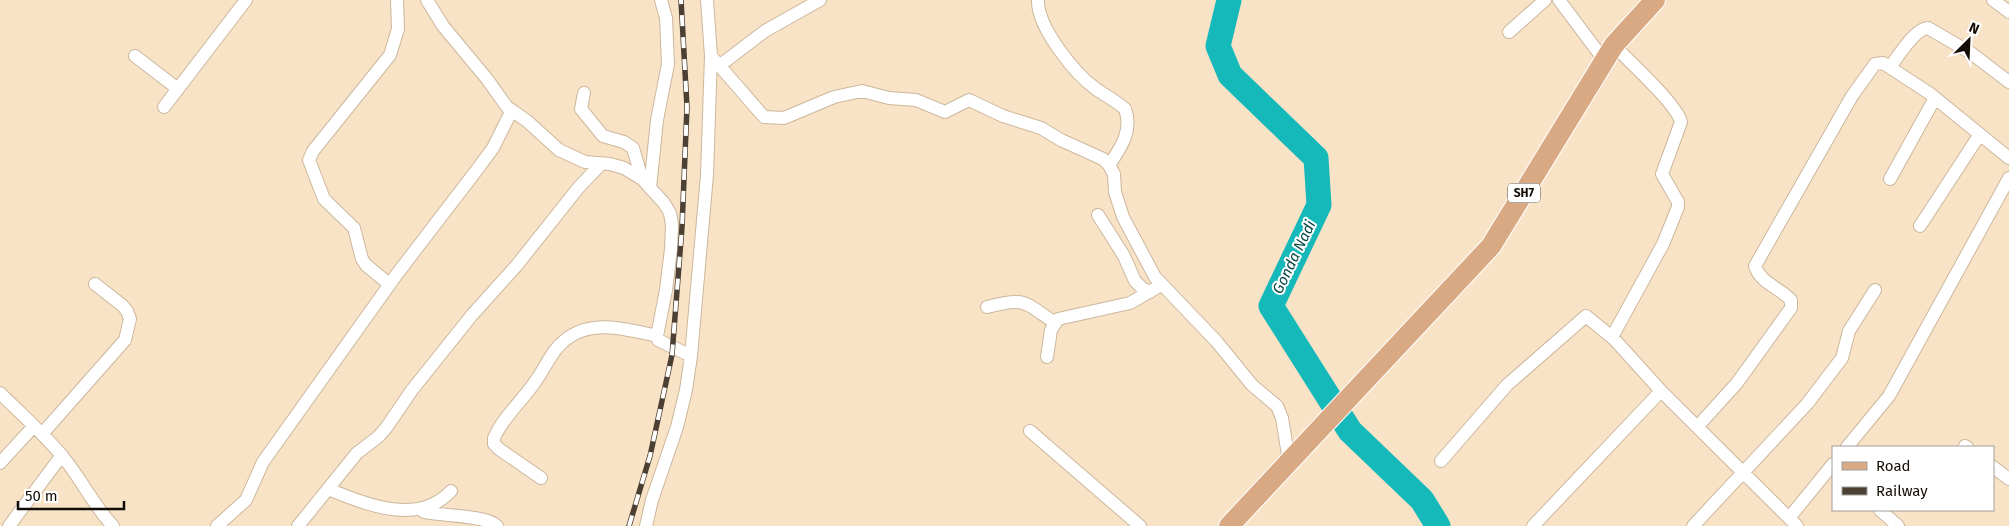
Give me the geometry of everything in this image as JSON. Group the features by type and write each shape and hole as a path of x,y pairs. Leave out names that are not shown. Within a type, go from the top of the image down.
{"main road":[{"name":"SH7","path":"1289,461 1491,246 1609,53 1655,0"},
{"path":"1229,526 1289,461"}],"street":[{"path":"164,107 246,0"},
{"path":"390,284 366,265 362,258 354,228 324,199 309,160 313,151 390,55 398,28 397,0"},
{"path":"427,0 443,26 487,79 498,97 512,110 559,150 585,162 616,165 646,184 670,212 672,225 666,290 657,336 658,340 691,356"},
{"path":"646,184 668,64 666,18 661,0"},
{"path":"646,526 676,427 691,356 707,175 711,56 707,0"},
{"path":"719,66 765,31 820,0"},
{"path":"1038,0 1045,27 1077,71 1095,89 1125,109 1128,124 1126,135 1109,165"},
{"path":"1510,32 1545,0"},
{"path":"1560,0 1609,53 1670,104 1681,122 1662,174 1678,202 1678,207 1663,244 1612,337"},
{"path":"1993,0 2009,12"},
{"path":"1890,67 1916,34 1923,28 1928,28 1971,53 2009,82"},
{"path":"135,56 178,89"},
{"path":"711,56 764,116 784,118 834,97 862,91 889,98 916,100 945,112 969,100 1003,116 1041,128 1103,160 1109,165 1114,174 1115,192 1123,217 1161,285 1217,342 1252,385 1277,406 1282,418 1289,461"},
{"path":"1698,426 1737,383 1791,308 1791,300 1785,294 1762,280 1755,266 1852,96 1875,64 1883,63 1890,67 1934,98 2009,158"},
{"path":"584,94 581,109 603,136 624,142 633,148 646,184"},
{"path":"1890,179 1934,98"},
{"path":"217,526 246,500 263,462 390,284 482,163 512,110"},
{"path":"1920,226 1980,134"},
{"path":"298,526 357,453 378,437 477,309 517,265 575,192 601,164"},
{"path":"1848,446 1889,396 2009,178"},
{"path":"1098,215 1124,256 1135,281 1142,288 1150,292"},
{"path":"0,463 38,430 125,340 130,319 127,312 123,306 95,284"},
{"path":"1047,357 1055,322 1058,319 1130,303 1161,285"},
{"path":"1693,526 1744,474 1807,404 1842,358 1849,331 1875,290"},
{"path":"987,307 1011,300 1021,301 1055,322"},
{"path":"1440,461 1507,385 1586,316 1612,337 1662,391 1793,522 1832,467"},
{"path":"541,478 499,449 494,444 494,438 497,431 536,382 564,340 576,334 604,326 657,336"},
{"path":"1533,526 1662,391"},
{"path":"0,393 62,455 83,482 96,508 114,526"},
{"path":"1030,432 1140,526"},
{"path":"9,526 62,455"},
{"path":"1994,468 2009,479"},
{"path":"328,489 379,509 403,514 424,512 435,508 451,491"},
{"path":"1881,511 1898,526"},
{"path":"424,512 443,516 480,519 494,523 497,526"}],"waterway":[{"name":"Gonda Nadi","path":"1229,0 1218,46 1230,75 1316,158 1319,205 1271,306 1350,431 1422,500 1438,526"}],"railway":[{"path":"629,526 650,456 672,355 682,227 687,107 681,0"}]}
